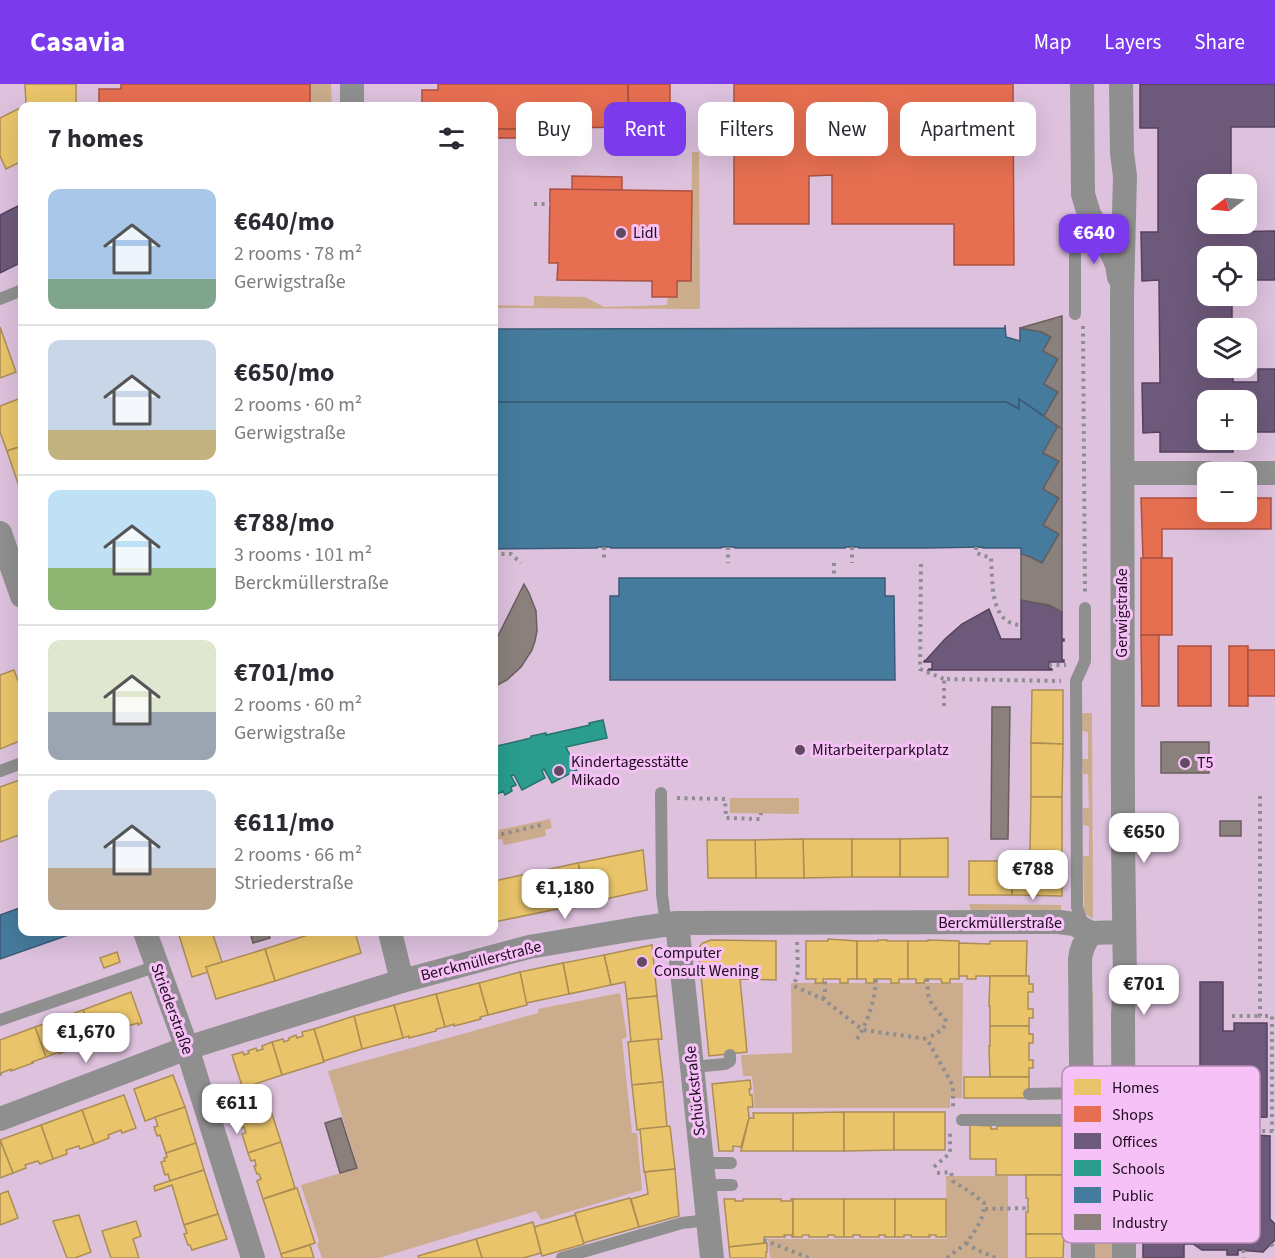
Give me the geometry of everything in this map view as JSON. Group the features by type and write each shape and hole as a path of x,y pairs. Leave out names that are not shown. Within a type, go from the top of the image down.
{"street":[{"path":"352,84 352,102"},
{"name":"Gerwigstraße","path":"1082,84 1082,185 1085,204 1117,265 1122,295"},
{"name":"Gerwigstraße","path":"1122,84 1122,153 1125,176 1122,295 1125,981 1123,1066"},
{"path":"1123,473 1197,473"},
{"path":"1257,473 1275,473"},
{"path":"0,533 18,585"},
{"name":"Berckmüllerstraße","path":"0,1119 187,1048 402,981 529,947 671,924 1059,922 1074,924 1091,933"},
{"name":"Schückstraße","path":"671,924 692,1067 712,1258"},
{"path":"1081,1066 1081,950 1091,933 1124,932"},
{"name":"Striederstraße","path":"146,936 187,1048 253,1258"},
{"path":"391,936 402,981"},
{"path":"1083,1243 1083,1258"},
{"name":"Gerwigstraße","path":"1124,1243 1124,1258"}],"lane":[{"path":"1075,314 1075,229 1084,229 1125,217"},
{"path":"0,299 18,292"},
{"path":"1085,608 1085,661 1076,681 1077,907 1081,919 1091,933"},
{"path":"0,771 18,764"},
{"path":"661,795 662,895 671,924"},
{"path":"0,1020 157,966"},
{"path":"692,1067 725,1064 730,1061 730,1055"},
{"path":"1029,1094 1062,1094"},
{"path":"955,1120 1062,1120"},
{"path":"704,1174 731,1163"},
{"path":"704,1174 732,1185"},
{"path":"562,1258 682,1223 708,1220"}],"path":[{"path":"534,204 550,204"},
{"path":"1075,314 1083,321 1085,608"},
{"path":"604,547 604,560"},
{"path":"728,547 728,563"},
{"path":"852,547 852,563"},
{"path":"975,547 976,553 992,558 993,594 1002,616 1013,625 1021,625"},
{"path":"498,554 511,554 521,563"},
{"path":"834,563 834,578"},
{"path":"921,564 920,669 944,679 1076,681"},
{"path":"944,679 944,706"},
{"path":"661,795 725,799 726,818 760,819 761,813"},
{"path":"1260,796 1260,1016"},
{"path":"498,835 545,824"},
{"path":"797,923 798,971 794,986 823,999 863,1030 927,1039 943,1029 946,1021 928,997 927,979"},
{"path":"823,999 825,979"},
{"path":"857,1040 874,1001 876,979"},
{"path":"1232,1016 1272,1016 1274,1131"},
{"path":"927,1039 953,1086 955,1120 950,1153 934,1167"},
{"path":"938,1173 951,1172 952,1181 984,1203 985,1209 966,1243 946,1258"},
{"path":"985,1209 1028,1208"},
{"path":"764,1240 809,1258"},
{"path":"966,1243 996,1258"},
{"path":"1271,1244 1275,1249"},
{"path":"1243,1251 1244,1258"}],"shaded area":[{"path":"310,84 331,84 332,102 310,102"},
{"path":"692,152 698,152 700,309 498,308 498,305 534,306 534,296 585,297 604,307 667,305 668,297 677,281 691,281"},
{"path":"1082,713 1092,713 1093,918 1086,914 1084,906 1083,856 1089,856 1089,826 1083,825 1083,808 1089,808 1088,774 1083,774 1082,759 1088,759 1088,732 1082,731"},
{"path":"730,798 799,798 799,814 730,813"},
{"path":"550,819 552,828 545,830 546,836 504,845 502,839 498,840 498,830"},
{"path":"969,904 1061,905 1061,911 971,911"},
{"path":"791,983 963,983 962,1098 950,1098 950,1108 755,1108 752,1076 743,1076 741,1055 792,1053"},
{"path":"1093,991 1094,1066 1087,1066 1087,992"},
{"path":"620,993 627,1037 622,1039 632,1133 637,1133 642,1190 541,1220 536,1211 379,1258 322,1258 317,1244 319,1241 301,1185 358,1168 328,1071 538,1013 538,1009"},
{"path":"946,1176 1008,1176 1008,1258 770,1258 768,1239 947,1239"},
{"path":"1088,1243 1116,1243 1116,1258 1088,1258"}],"building: Homes":[{"path":"25,84 76,84 76,102 26,102"},
{"path":"18,109 18,163 6,169 0,156 0,118"},
{"path":"0,327 16,372 0,378"},
{"path":"18,399 18,447 7,451 0,432 0,406"},
{"path":"18,447 18,483 7,451"},
{"path":"14,670 18,681 18,742 0,749 0,675"},
{"path":"1032,690 1063,690 1063,744 1031,743"},
{"path":"1031,743 1063,744 1062,797 1031,797"},
{"path":"18,780 18,835 0,842 0,787"},
{"path":"1031,797 1062,797 1062,852 1030,852"},
{"path":"948,838 948,877 900,877 900,839"},
{"path":"803,839 852,839 852,877 804,878"},
{"path":"803,839 804,878 756,878 755,840"},
{"path":"852,839 900,839 900,877 852,877"},
{"path":"707,840 755,840 756,878 708,878"},
{"path":"643,850 647,890 587,903 578,863"},
{"path":"1030,852 1062,852 1062,896 1012,895 1012,868 1030,868"},
{"path":"969,861 1013,861 1012,895 969,895"},
{"path":"578,863 587,903 498,921 498,880"},
{"path":"179,936 213,936 222,962 206,967 208,972 192,977"},
{"path":"305,936 356,936 361,953 275,981 265,949"},
{"path":"828,939 857,941 857,979 848,979 848,983 840,983 840,979 823,979 823,983 815,983 816,979 806,979 806,941 828,941"},
{"path":"711,940 776,941 776,980 740,979 747,1052 709,1056 699,955 700,946"},
{"path":"857,941 908,941 908,979 899,979 899,983 891,983 891,979 874,979 874,983 866,983 866,979 857,979"},
{"path":"908,941 959,941 959,979 950,979 950,983 942,983 941,979 925,979 924,983 916,983 916,979 908,979"},
{"path":"990,941 1027,941 1026,976 976,976 976,979 967,979 967,976 959,976 959,943 990,944"},
{"path":"652,945 657,996 627,999 625,982 611,985 604,955"},
{"path":"265,949 275,981 216,999 206,967"},
{"path":"117,952 120,962 104,968 100,958"},
{"path":"604,955 611,985 569,994 563,963"},
{"path":"563,963 569,994 526,1003 520,972"},
{"path":"520,972 527,1005 488,1015 479,983"},
{"path":"990,976 1029,976 1029,984 1033,984 1033,992 1028,992 1028,1009 1033,1009 1033,1018 1029,1018 1029,1026 990,1026"},
{"path":"479,983 488,1015 480,1017 481,1019 445,1027 436,994"},
{"path":"131,992 142,1023 93,1039 83,1010"},
{"path":"436,994 445,1027 403,1038 394,1005"},
{"path":"657,996 662,1039 631,1042 627,999"},
{"path":"394,1005 403,1038 362,1049 354,1016"},
{"path":"83,1010 93,1039 80,1044 81,1046 46,1057 35,1027"},
{"path":"354,1016 362,1049 324,1061 314,1029"},
{"path":"990,1026 1029,1026 1029,1034 1033,1034 1033,1043 1029,1043 1029,1060 1033,1060 1033,1068 1029,1068 1029,1077 990,1077"},
{"path":"35,1027 46,1057 0,1075 0,1040"},
{"path":"314,1029 324,1062 282,1075 272,1042 283,1039 284,1042 296,1035 297,1038 303,1036 302,1032"},
{"path":"658,1039 663,1082 632,1085 628,1042"},
{"path":"272,1042 282,1075 255,1084 259,1098 247,1101 232,1055 243,1052 244,1055 256,1048 257,1051"},
{"path":"173,1075 185,1107 145,1121 134,1089"},
{"path":"964,1077 1029,1077 1029,1098 964,1098"},
{"path":"750,1080 751,1089 749,1089 753,1107 748,1107 749,1118 741,1147 733,1146 733,1151 719,1151 712,1084"},
{"path":"663,1082 667,1127 637,1130 632,1085"},
{"path":"124,1095 136,1128 122,1133 121,1130 94,1144 82,1110"},
{"path":"266,1095 281,1142 248,1153 242,1134 246,1133 239,1120 241,1120 239,1114 236,1115 233,1106"},
{"path":"185,1107 196,1143 166,1153 160,1135 157,1136 154,1127 158,1126 155,1117"},
{"path":"82,1110 94,1144 80,1149 79,1146 66,1150 67,1154 53,1159 41,1125"},
{"path":"844,1112 844,1151 793,1151 793,1113"},
{"path":"844,1112 894,1112 894,1150 844,1151"},
{"path":"894,1112 945,1112 945,1150 894,1150"},
{"path":"753,1113 793,1113 793,1151 741,1151 749,1118 754,1118"},
{"path":"41,1125 53,1159 40,1164 38,1161 25,1165 26,1168 13,1173 0,1140"},
{"path":"970,1125 991,1126 991,1129 997,1129 997,1126 1062,1126 1062,1175 996,1175 996,1159 970,1159"},
{"path":"670,1126 675,1169 644,1172 640,1129"},
{"path":"0,1140 13,1173 0,1178"},
{"path":"281,1142 295,1188 263,1199 257,1181 261,1179 254,1166 256,1166 255,1160 251,1161 248,1153"},
{"path":"196,1143 204,1170 170,1181 168,1174 165,1175 161,1162 165,1161 166,1153"},
{"path":"675,1169 679,1216 639,1227 631,1199 648,1194 645,1172"},
{"path":"204,1170 218,1214 184,1225 172,1185 155,1191 154,1186"},
{"path":"1026,1175 1062,1175 1062,1234 1026,1234 1028,1198 1026,1198"},
{"path":"297,1188 315,1243 281,1254 263,1199"},
{"path":"8,1191 18,1218 0,1225 0,1194"},
{"path":"630,1198 639,1227 583,1243 575,1213"},
{"path":"724,1199 791,1201 793,1199 793,1237 784,1235 785,1237 764,1237 764,1242 767,1243 729,1247"},
{"path":"793,1199 844,1199 844,1237 803,1235 793,1237"},
{"path":"844,1199 895,1199 895,1237 853,1235 853,1237 844,1237"},
{"path":"895,1199 946,1199 946,1237 904,1235 904,1237 895,1237"},
{"path":"218,1214 227,1239 192,1250 184,1234 187,1233 184,1225"},
{"path":"79,1215 91,1252 75,1258 67,1258 53,1221"},
{"path":"575,1215 584,1244 542,1256 534,1227"},
{"path":"136,1221 141,1236 133,1239 139,1258 111,1258 102,1231"},
{"path":"533,1222 541,1253 523,1258 482,1258 476,1239"},
{"path":"1026,1234 1062,1234 1063,1258 1026,1258"},
{"path":"476,1239 482,1258 419,1258 418,1256"},
{"path":"767,1243 766,1258 730,1258 729,1247"},
{"path":"310,1245 314,1258 282,1258 281,1254"}],"building: Shops":[{"path":"121,84 310,84 310,102 99,102 99,89 121,89"},
{"path":"438,84 628,84 628,102 604,102 604,127 592,128 592,102 516,102 516,129 498,129 498,102 422,102 422,90 438,90"},
{"path":"628,84 670,84 670,102 628,102"},
{"path":"734,84 1013,84 1013,102 900,102 900,156 1013,156 1014,265 954,265 954,224 832,224 832,175 809,176 809,224 734,224 734,156 794,156 794,102 734,102"},
{"path":"498,129 516,129 516,138 498,138"},
{"path":"572,176 622,177 622,190 572,190"},
{"name":"Lidl","path":"550,189 692,191 691,281 677,281 677,297 652,297 652,281 557,280 558,263 549,263"},
{"path":"1141,498 1197,498 1197,522 1257,522 1257,498 1271,498 1271,529 1162,529 1162,558 1143,558"},
{"path":"1141,558 1172,558 1172,635 1141,635"},
{"path":"1141,635 1159,635 1159,706 1142,706"},
{"path":"1178,646 1211,646 1211,706 1178,706"},
{"path":"1229,646 1248,646 1248,706 1229,706"},
{"path":"1248,650 1275,650 1275,696 1248,696"}],"building: Offices":[{"path":"1140,84 1275,84 1275,127 1231,127 1231,174 1197,174 1197,234 1257,234 1257,231 1275,231 1275,280 1257,280 1257,246 1197,246 1197,306 1232,306 1232,318 1197,318 1197,378 1233,378 1233,382 1258,382 1258,369 1275,369 1275,432 1257,432 1257,390 1197,390 1197,450 1233,450 1233,452 1160,452 1160,432 1143,433 1142,383 1160,383 1159,280 1142,281 1141,232 1158,232 1158,128 1140,128"},
{"path":"18,206 18,264 0,273 0,215"},
{"path":"1021,600 1049,605 1062,612 1062,639 1064,641 1062,641 1062,660 1064,662 1049,662 1049,668 1052,670 928,670 932,669 932,662 924,661 945,639 962,624 989,609 1001,639 1021,639"},
{"path":"1200,982 1223,982 1223,1031 1234,1031 1234,1023 1267,1023 1267,1117 1260,1117 1260,1066 1200,1066"},
{"path":"1260,1135 1270,1136 1270,1219 1275,1224 1275,1240 1263,1252 1238,1250 1238,1255 1227,1255 1227,1250 1202,1250 1193,1244 1184,1244 1260,1243"},
{"path":"1143,1243 1184,1243 1184,1258 1143,1258"}],"building: Schools":[{"path":"603,720 607,738 566,747 577,770 552,783 544,769 542,771 545,778 522,790 514,775 511,776 516,785 511,787 512,791 505,795 503,791 498,794 498,746 531,738 531,736 590,725 589,723"}],"building: Public":[{"path":"1005,325 1006,337 1020,341 1020,328 1042,332 1051,337 1043,351 1058,359 1044,384 1058,392 1044,416 1019,399 1019,409 1006,402 498,402 498,329 1005,328"},
{"path":"1019,399 1058,426 1043,453 1059,461 1043,489 1059,498 1043,525 1059,534 1042,563 1021,554 1021,548 983,547 498,549 498,402 1006,402 1019,409"},
{"path":"619,578 885,578 885,596 894,596 895,680 610,680 610,596 619,596"},
{"path":"18,908 18,936 66,936 0,959 0,915"}],"building: Industry":[{"path":"1062,316 1062,429 1044,416 1058,392 1044,384 1058,359 1043,351 1051,337 1042,332 1020,328"},
{"path":"1058,426 1062,429 1062,612 1049,605 1021,600 1021,554 1042,563 1059,534 1043,525 1059,498 1043,489 1059,461 1043,453"},
{"path":"524,584 536,611 535,641 521,667 498,685 498,636"},
{"path":"992,707 1010,707 1008,839 991,839"},
{"name":"T5","path":"1161,742 1209,742 1209,773 1161,773"},
{"path":"1220,821 1241,821 1241,836 1220,836"},
{"path":"251,936 269,936 270,938 253,943"},
{"path":"341,1118 357,1168 340,1173 325,1123"}],"place":[{"name":"Lidl","path":"621,233"},
{"name":"Mitarbeiterparkplatz","path":"800,750"},
{"name":"T5","path":"1185,763"},
{"name":"Kindertagesstätte Mikado","path":"559,771"},
{"name":"Computer Consult Wening","path":"642,962"}]}
